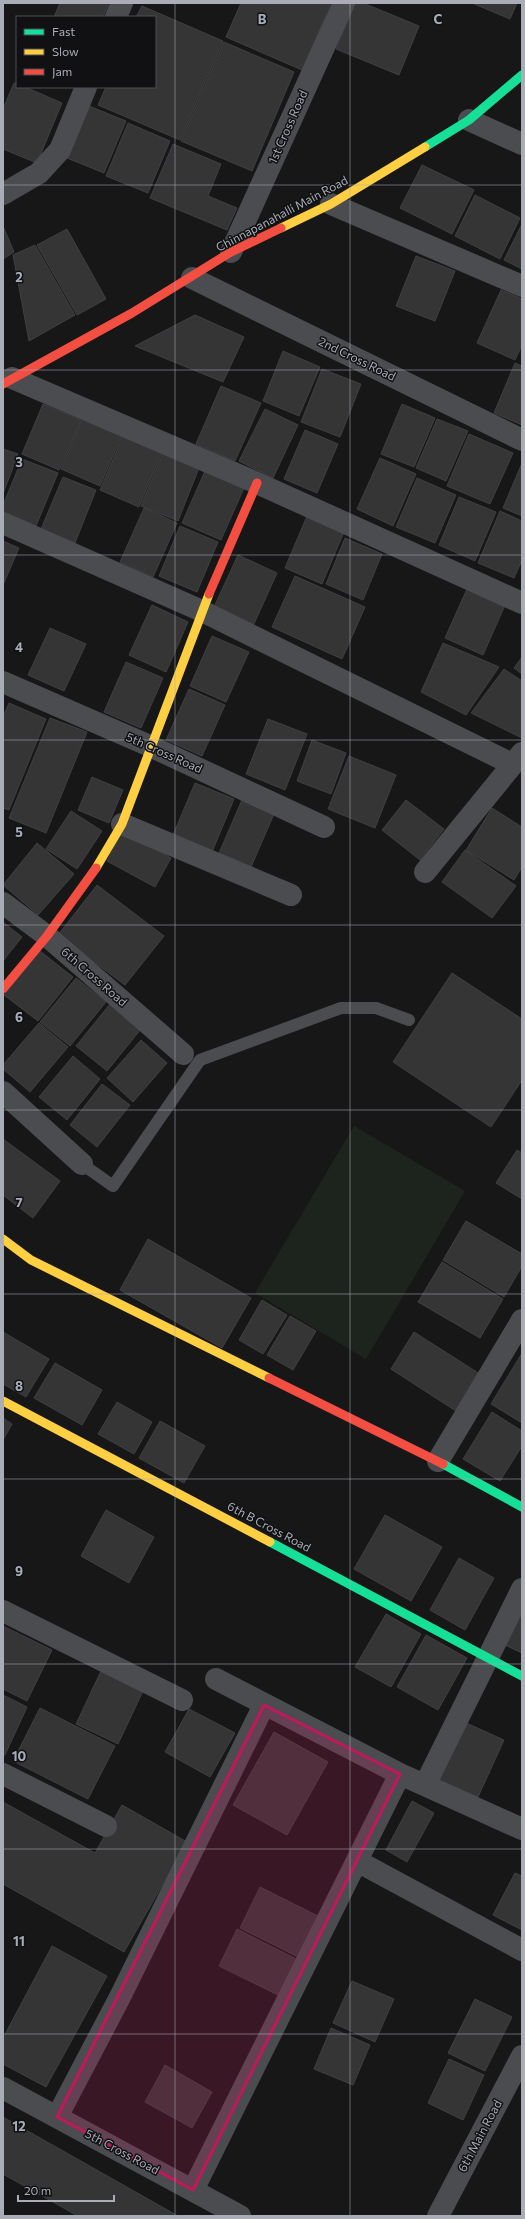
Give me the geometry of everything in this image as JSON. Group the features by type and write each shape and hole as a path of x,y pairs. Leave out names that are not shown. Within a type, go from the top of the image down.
{"street":[{"path":"116,16 122,3"},
{"name":"1st Cross Road","path":"232,252 344,3"},
{"name":"Chinnapanahalli Main Road","path":"8,381 132,313 192,278 232,252 331,204 469,120 522,75"},
{"path":"3,194 39,173 60,150 86,88"},
{"path":"469,120 522,144"},
{"path":"331,204 522,286"},
{"name":"2nd Cross Road","path":"192,278 522,440"},
{"path":"8,381 257,483 522,603"},
{"path":"3,989 47,936 96,870 122,824 150,746 202,611 257,483"},
{"path":"3,523 202,611 517,758 425,872"},
{"name":"5th Cross Road","path":"3,682 150,746 324,827"},
{"path":"122,824 291,895"},
{"name":"6th Cross Road","path":"3,903 47,936 192,1057"},
{"path":"3,1092 82,1164"},
{"path":"3,1239 31,1260 438,1461 522,1507"},
{"path":"438,1461 519,1332"},
{"name":"6th B Cross Road","path":"3,1402 299,1556 487,1659 522,1676"},
{"path":"425,1785 522,1589"},
{"path":"3,1611 182,1700"},
{"path":"216,1679 400,1774 522,1829"},
{"path":"58,2118 120,1997 264,1705"},
{"path":"3,1774 106,1826"},
{"path":"193,2190 400,1774"},
{"path":"357,1861 522,1950"},
{"name":"6th Main Road","path":"438,2216 522,2056"},
{"name":"5th Cross Road","path":"3,2088 240,2216"}],"lane":[{"path":"82,1164 113,1186 192,1057 341,1008 376,1008 409,1020"}],"highlighted area":[{"path":"264,1705 400,1774 193,2190 57,2117"}],"shaded area":[{"path":"354,1126 465,1191 366,1359 255,1293"}],"building":[{"path":"60,3 109,3 103,16 54,16"},
{"path":"241,3 331,3 302,70 226,37"},
{"path":"355,3 363,3 419,26 399,75 336,49"},
{"path":"472,3 517,3 510,19"},
{"path":"142,6 223,41 180,140 98,105 106,88 156,88 156,16 137,16"},
{"path":"224,42 294,72 252,171 181,141"},
{"path":"14,83 16,84 16,88 27,88 62,103 37,163 3,149 3,109"},
{"path":"89,106 126,121 104,173 67,158"},
{"path":"128,123 170,141 148,193 106,176"},
{"path":"173,144 221,164 208,196 237,208 227,230 150,198"},
{"path":"422,165 474,190 452,234 400,208"},
{"path":"475,195 520,218 500,259 455,236"},
{"path":"522,224 522,269 504,260"},
{"path":"3,226 14,252 3,259"},
{"path":"67,229 106,299 77,315 37,245"},
{"path":"35,245 75,315 29,341 13,255"},
{"path":"416,256 455,271 435,321 396,306"},
{"path":"501,290 522,299 522,345 515,360 477,343"},
{"path":"195,315 244,337 223,382 135,346"},
{"path":"283,351 320,367 299,416 263,401"},
{"path":"515,363 522,366 522,425 494,413"},
{"path":"322,369 361,384 340,437 301,422"},
{"path":"221,386 261,403 235,461 196,444"},
{"path":"43,404 81,420 59,470 22,454"},
{"path":"402,404 435,418 414,467 381,454"},
{"path":"265,409 298,425 273,478 239,461"},
{"path":"83,418 122,435 100,486 61,469"},
{"path":"437,419 468,431 446,481 416,468"},
{"path":"305,430 338,444 317,493 284,479"},
{"path":"469,434 513,453 490,504 447,486"},
{"path":"123,436 162,452 139,507 100,490"},
{"path":"3,449 18,454 3,494"},
{"path":"163,453 199,468 178,521 141,506"},
{"path":"380,458 416,474 393,526 357,509"},
{"path":"22,459 58,473 36,526 3,512 3,505"},
{"path":"522,463 522,516 503,508"},
{"path":"205,471 244,488 221,540 182,523"},
{"path":"63,477 96,490 75,543 41,529"},
{"path":"417,478 456,495 435,543 396,527"},
{"path":"459,497 496,512 475,561 439,545"},
{"path":"144,508 177,523 153,577 120,562"},
{"path":"500,511 522,521 522,560 514,578 478,563"},
{"path":"307,516 344,532 322,584 285,568"},
{"path":"180,526 218,542 197,592 159,576"},
{"path":"345,538 382,554 363,600 326,584"},
{"path":"3,541 19,548 3,585"},
{"path":"238,555 277,573 253,626 214,607"},
{"path":"295,576 365,607 342,659 272,627"},
{"path":"467,589 505,605 483,655 445,638"},
{"path":"152,605 188,622 166,672 129,655"},
{"path":"50,628 86,644 64,691 28,675"},
{"path":"212,636 249,652 226,702 190,686"},
{"path":"443,643 499,667 466,715 421,692"},
{"path":"522,657 522,674 514,668"},
{"path":"126,662 163,678 141,728 104,712"},
{"path":"504,669 522,681 522,738 471,713"},
{"path":"189,689 225,705 202,756 166,740"},
{"path":"9,703 46,719 9,810 3,808 3,717"},
{"path":"50,718 87,732 46,833 9,818"},
{"path":"268,719 307,734 285,790 246,774"},
{"path":"312,740 346,753 331,794 297,781"},
{"path":"349,756 396,775 375,828 328,809"},
{"path":"92,777 123,790 109,823 78,810"},
{"path":"195,783 234,799 212,852 173,835"},
{"path":"242,800 274,814 251,867 219,853"},
{"path":"406,800 444,829 420,860 382,830"},
{"path":"492,808 522,827 522,867 514,880 466,850"},
{"path":"71,811 102,831 77,869 46,849"},
{"path":"123,831 171,858 155,887 107,861"},
{"path":"37,843 74,874 38,915 3,885"},
{"path":"465,850 516,886 492,918 442,882"},
{"path":"97,885 164,936 125,985 58,935"},
{"path":"3,922 22,937 3,961"},
{"path":"40,951 73,977 38,1021 4,995"},
{"path":"452,973 522,1019 522,1080 491,1127 393,1062"},
{"path":"76,978 106,1002 70,1046 40,1022"},
{"path":"110,1004 141,1029 107,1071 76,1046"},
{"path":"39,1023 68,1047 30,1092 3,1069 3,1065"},
{"path":"141,1040 167,1063 133,1102 107,1078"},
{"path":"73,1056 100,1079 67,1120 39,1097"},
{"path":"102,1084 130,1105 97,1147 70,1125"},
{"path":"3,1139 60,1181 33,1218 3,1195"},
{"path":"517,1150 522,1153 522,1199 496,1183"},
{"path":"466,1221 522,1254 522,1266 504,1297 443,1260"},
{"path":"148,1239 251,1298 222,1348 120,1290"},
{"path":"442,1262 503,1299 480,1338 418,1302"},
{"path":"262,1300 287,1315 263,1354 239,1340"},
{"path":"290,1316 316,1331 293,1370 267,1355"},
{"path":"3,1332 49,1359 26,1397 3,1384"},
{"path":"414,1332 483,1376 459,1413 391,1369"},
{"path":"522,1353 522,1423 491,1404"},
{"path":"55,1363 102,1390 82,1425 34,1398"},
{"path":"117,1402 152,1422 134,1454 98,1434"},
{"path":"492,1412 522,1431 522,1446 500,1481 463,1459"},
{"path":"3,1418 12,1424 3,1440"},
{"path":"160,1421 205,1446 184,1483 139,1458"},
{"path":"106,1510 154,1537 129,1583 81,1556"},
{"path":"385,1515 442,1547 411,1601 354,1569"},
{"path":"459,1558 494,1578 465,1630 430,1610"},
{"path":"522,1611 522,1653 505,1645"},
{"path":"386,1614 421,1634 391,1687 355,1667"},
{"path":"3,1626 52,1650 27,1701 3,1689"},
{"path":"426,1635 467,1658 438,1710 397,1687"},
{"path":"101,1671 143,1691 118,1744 76,1724"},
{"path":"3,1695 27,1707 5,1755 3,1755"},
{"path":"40,1708 115,1746 88,1799 13,1761"},
{"path":"189,1709 235,1733 210,1777 165,1752"},
{"path":"464,1722 504,1740 478,1797 438,1780"},
{"path":"274,1732 328,1762 287,1835 233,1805"},
{"path":"412,1801 434,1813 407,1862 386,1850"},
{"path":"3,1802 95,1853 122,1805 187,1842 124,1952 3,1884"},
{"path":"515,1873 522,1876 522,1930 493,1915"},
{"path":"260,1887 320,1917 300,1958 240,1928"},
{"path":"237,1929 300,1961 282,1997 219,1966"},
{"path":"52,1946 107,1976 46,2087 3,2064 3,2038"},
{"path":"352,1981 394,1999 375,2042 333,2023"},
{"path":"475,1999 512,2017 485,2071 448,2053"},
{"path":"331,2028 370,2045 353,2085 314,2069"},
{"path":"449,2059 484,2075 463,2120 428,2103"},
{"path":"165,2065 212,2092 192,2128 145,2102"},
{"path":"3,2117 178,2216 78,2216 3,2174"}],"traffic: fast":[{"path":"425,147 469,120 522,75"},
{"path":"443,1464 522,1507"},
{"path":"270,1542 522,1676"}],"traffic: slow":[{"path":"281,228 331,204 425,147"},
{"path":"96,868 122,824 209,594"},
{"path":"3,1239 31,1260 269,1378"},
{"path":"3,1401 270,1542"}],"traffic: jam":[{"path":"3,384 132,313 231,252 281,228"},
{"path":"209,594 257,483"},
{"path":"3,989 47,936 96,868"},
{"path":"269,1378 443,1464"}]}
